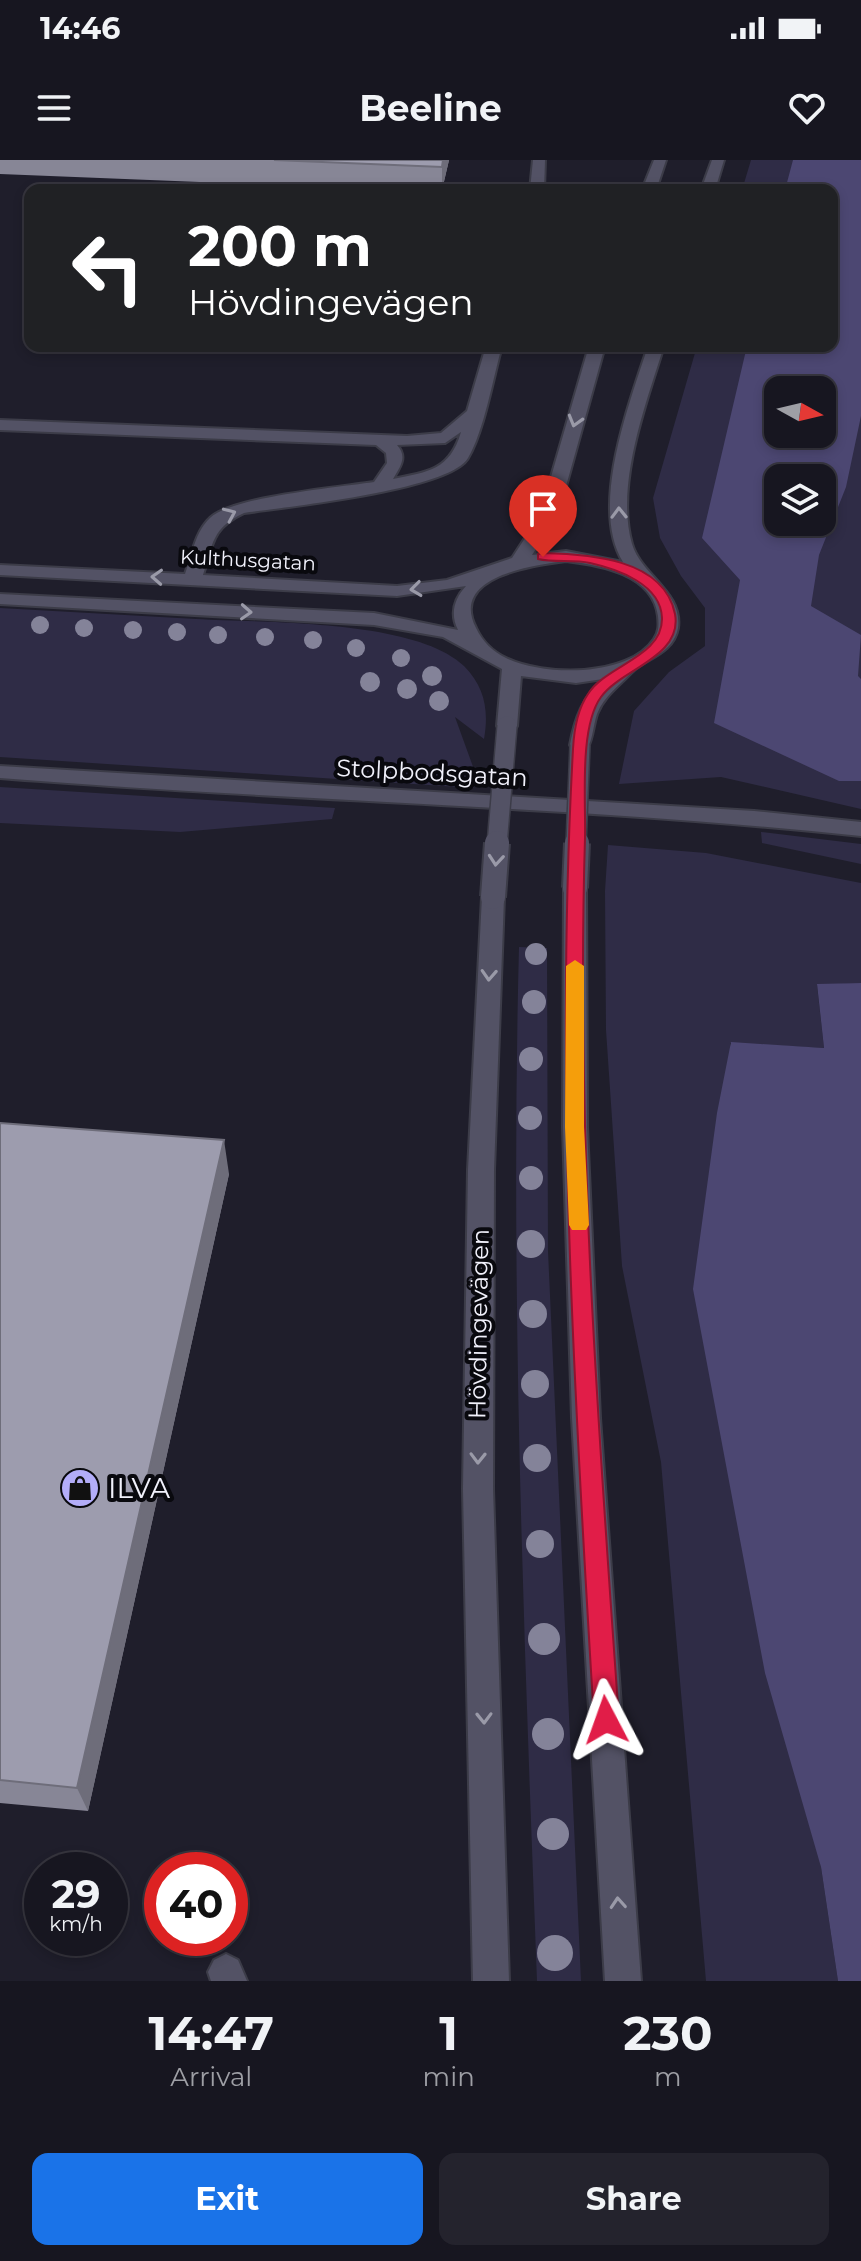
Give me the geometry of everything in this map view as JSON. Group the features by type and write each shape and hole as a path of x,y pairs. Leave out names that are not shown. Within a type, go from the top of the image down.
{"street":[{"path":"537,184 539,160"},
{"path":"651,184 660,160"},
{"path":"710,184 718,160"},
{"path":"193,579 207,533 218,519 240,509 423,478 451,467 460,458 467,441 492,352"},
{"path":"520,560 549,515 595,352"},
{"path":"623,1981 586,1418 575,1127 575,888 580,745 584,717 595,694 630,665 653,652 666,635 669,617 663,599 632,565 623,544 619,494 654,352"},
{"path":"0,425 380,440 445,438 472,415"},
{"path":"380,440 394,451 395,463 380,486"},
{"path":"476,646 464,631 460,614 463,598 475,583 492,571 520,560 554,556 589,558 622,568 648,582"},
{"name":"Kulthusgatan","path":"0,570 397,591 450,585 492,571"},
{"path":"0,599 374,619 448,632 512,667 542,675 573,677 604,674 630,665"},
{"name":"Hövdingevägen","path":"491,1981 478,1473 481,1170 493,897 512,667"},
{"name":"Stolpbodsgatan","path":"0,772 273,791 672,811 861,829"}],"shaded area":[{"path":"751,160 861,160 861,809 721,777 619,784 634,711 669,672 705,646 705,608 681,576 660,538 653,498 695,352 838,352 838,184 744,184"},
{"path":"793,160 861,160 861,416 846,487 836,512 836,464 764,464 764,536 827,536 819,555 811,606 861,635 858,676 861,679 861,781 839,781 714,723 740,580 702,538 746,352 838,352 838,184 787,184"},
{"path":"0,608 337,626 411,639 441,651 464,666 481,691 486,719 484,739 455,717 476,775 474,788 0,757"},
{"path":"0,787 335,808 332,819 180,832 0,823"},
{"path":"761,832 861,844 861,864 762,843"},
{"path":"608,845 706,853 861,883 861,983 817,985 824,1048 730,1043 821,1867 838,1981 706,1981 661,1462 622,1266 606,1030 605,891"},
{"path":"519,947 547,948 548,1251 581,1981 537,1981 517,1335"},
{"path":"861,983 861,1981 838,1981 821,1867 765,1673 693,1289 717,1113 731,1042 824,1048 817,984"}],"building":[{"path":"274,160 443,160 442,167"},
{"name":"ILVA","path":"0,1123 224,1140 77,1788 0,1780"}],"slow traffic":[{"path":"575,966 575,1127 579,1225"}],"place":[{"name":"ILVA","path":"80,1488"}],"route":[{"path":"543,557 589,558 632,572 648,582 663,599 669,617 666,635 653,652 630,665 595,694 584,717 580,745 575,888 575,1127 586,1418 606,1720"}]}
